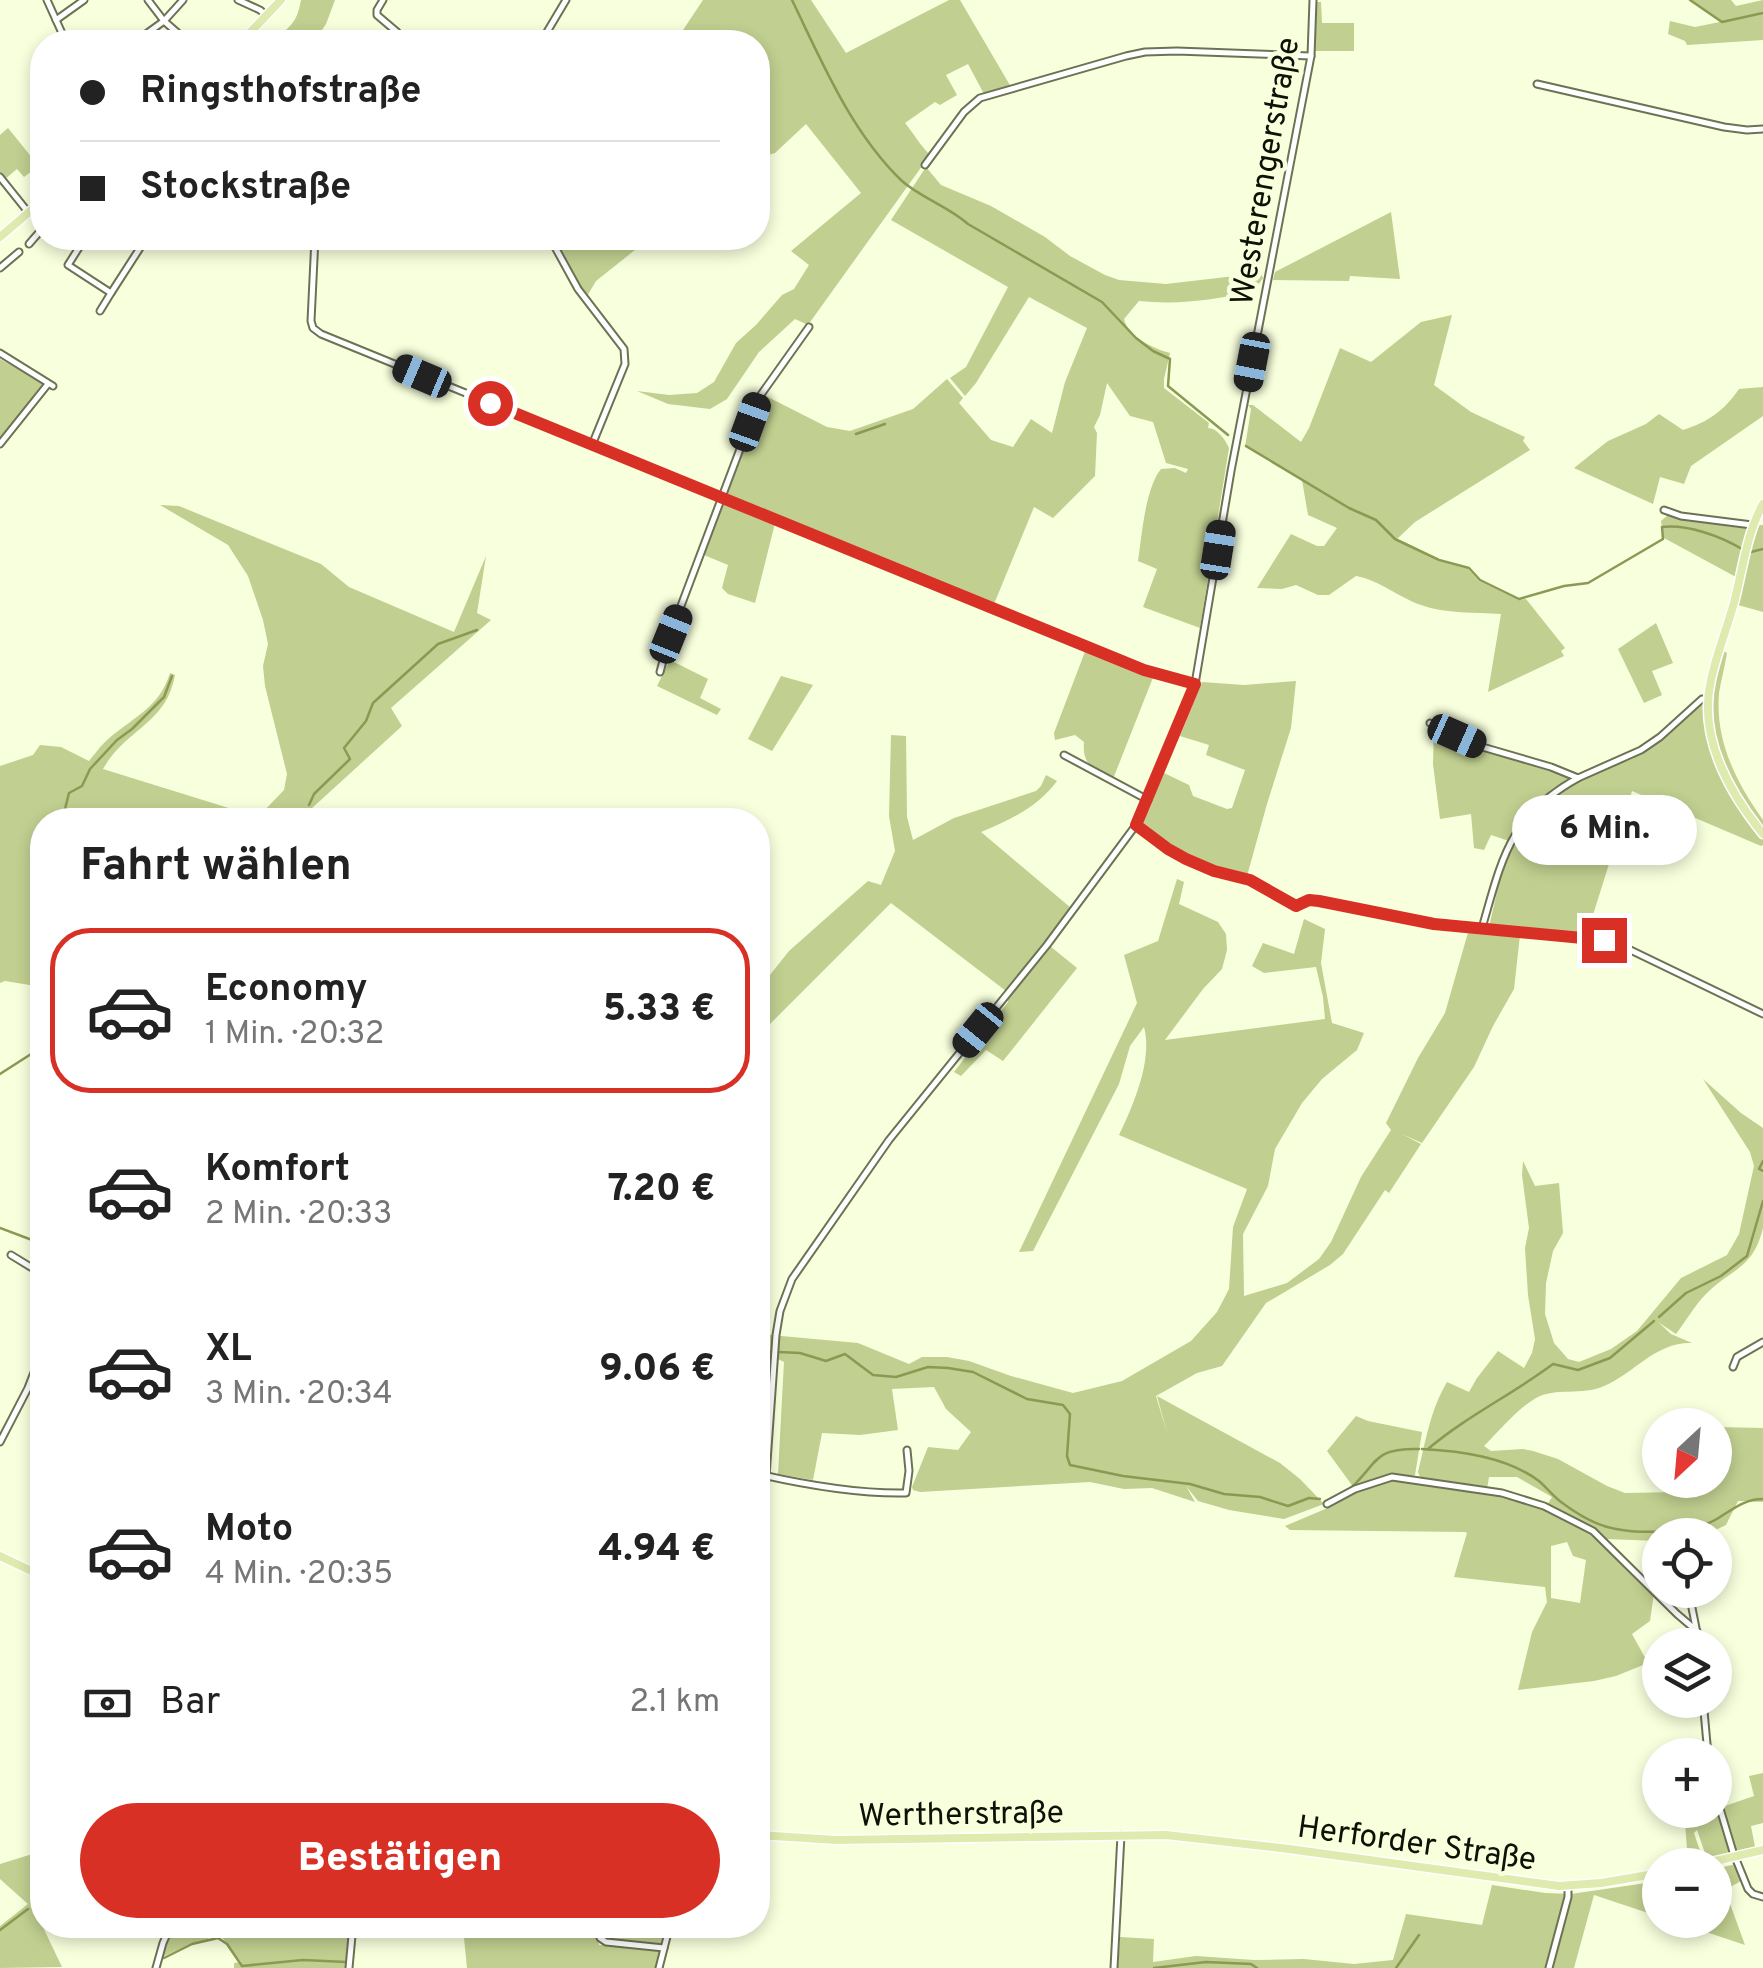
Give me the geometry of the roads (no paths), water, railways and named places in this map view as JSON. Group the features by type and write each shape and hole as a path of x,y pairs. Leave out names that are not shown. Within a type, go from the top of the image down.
{"main road":[{"path":"253,30 281,0"},
{"path":"0,237 28,212"},
{"path":"1763,504 1752,525 1708,699 1718,759 1763,834"},
{"path":"0,1556 30,1570"},
{"name":"Wertherstraße","path":"770,1836 850,1840 1166,1835"},
{"name":"Herforder Straße","path":"1166,1835 1536,1884 1568,1886 1642,1876"},
{"path":"1732,1858 1763,1850"}],"street":[{"path":"47,0 61,30"},
{"path":"56,20 84,0"},
{"path":"148,0 174,30"},
{"path":"152,30 184,0"},
{"path":"238,0 267,15"},
{"path":"383,0 377,15 395,30"},
{"path":"548,30 566,0"},
{"name":"Westerengerstraße","path":"770,1418 780,1311 792,1279 889,1140 1056,933 1136,825 1195,684 1231,471 1311,56 1312,0"},
{"path":"924,165 973,102 1033,83 1145,52 1311,56"},
{"path":"1537,84 1724,127 1763,129"},
{"path":"0,177 28,212"},
{"path":"77,250 68,265 111,294"},
{"path":"100,311 139,250"},
{"path":"314,250 310,322 316,331 1144,670 1195,684"},
{"path":"556,250 578,290 624,349 625,364 592,445"},
{"path":"0,268 19,252"},
{"path":"660,672 760,396 809,327"},
{"path":"0,353 51,384 0,444"},
{"path":"1664,510 1681,516 1752,525"},
{"path":"1482,928 1503,856 1523,823 1558,790 1633,755 1660,738 1702,699 1708,699"},
{"path":"1430,722 1479,746 1578,778"},
{"path":"1064,755 1148,800"},
{"path":"1136,825 1186,859 1250,880 1296,906 1309,900 1319,901 1434,924 1604,940 1763,1014"},
{"path":"11,1255 30,1267"},
{"path":"1733,1367 1737,1357 1763,1342"},
{"path":"0,1442 30,1383"},
{"path":"770,1477 814,1486 906,1492 910,1471 907,1450"},
{"path":"1327,1504 1392,1477 1502,1493 1544,1506 1593,1530 1693,1628"},
{"path":"1727,1828 1750,1891 1763,1897"},
{"path":"1114,1968 1121,1834"},
{"path":"1549,1968 1568,1886"},
{"path":"156,1968 165,1938"},
{"path":"349,1968 352,1938"},
{"path":"600,1938 606,1942 664,1948"},
{"path":"659,1968 667,1938"}],"waterway":[{"path":"792,0 853,119 902,181 1102,302 1136,338 1170,359 1168,386 1228,435"},
{"path":"1690,0 1722,22 1763,13"},
{"path":"856,434 885,424"},
{"path":"1246,446 1376,520 1395,539 1439,560 1469,568 1480,580 1519,599 1588,583 1663,539 1662,527 1703,532 1742,549"},
{"path":"1751,552 1763,549"},
{"path":"309,805 314,794 350,759 344,748 366,721 373,703 438,644 477,630"},
{"path":"65,808 69,793 82,786 90,769 164,697 172,676"},
{"path":"0,1074 30,1055"},
{"path":"1763,1161 1759,1169 1763,1171"},
{"path":"1659,1317 1686,1293 1721,1276 1747,1256 1763,1201"},
{"path":"0,1228 30,1239"},
{"path":"1428,1449 1553,1364 1578,1370 1610,1358 1654,1321"},
{"path":"770,1352 800,1353 826,1361 845,1354 873,1375 896,1377 928,1367 973,1372 1027,1399 1063,1405 1070,1414 1070,1465 1190,1484 1224,1494 1260,1497 1288,1506 1309,1498 1320,1499"},
{"path":"1352,1487 1385,1454 1419,1449"},
{"path":"1422,1449 1468,1454 1513,1466 1539,1481 1580,1515 1627,1531 1693,1528 1743,1503 1763,1499"},
{"path":"0,1930 28,1909"},
{"path":"1396,1968 1419,1935"},
{"path":"164,1958 192,1944 218,1938 242,1966 303,1960 346,1962"},
{"path":"1154,1968 1206,1962 1251,1964 1257,1968"}]}
